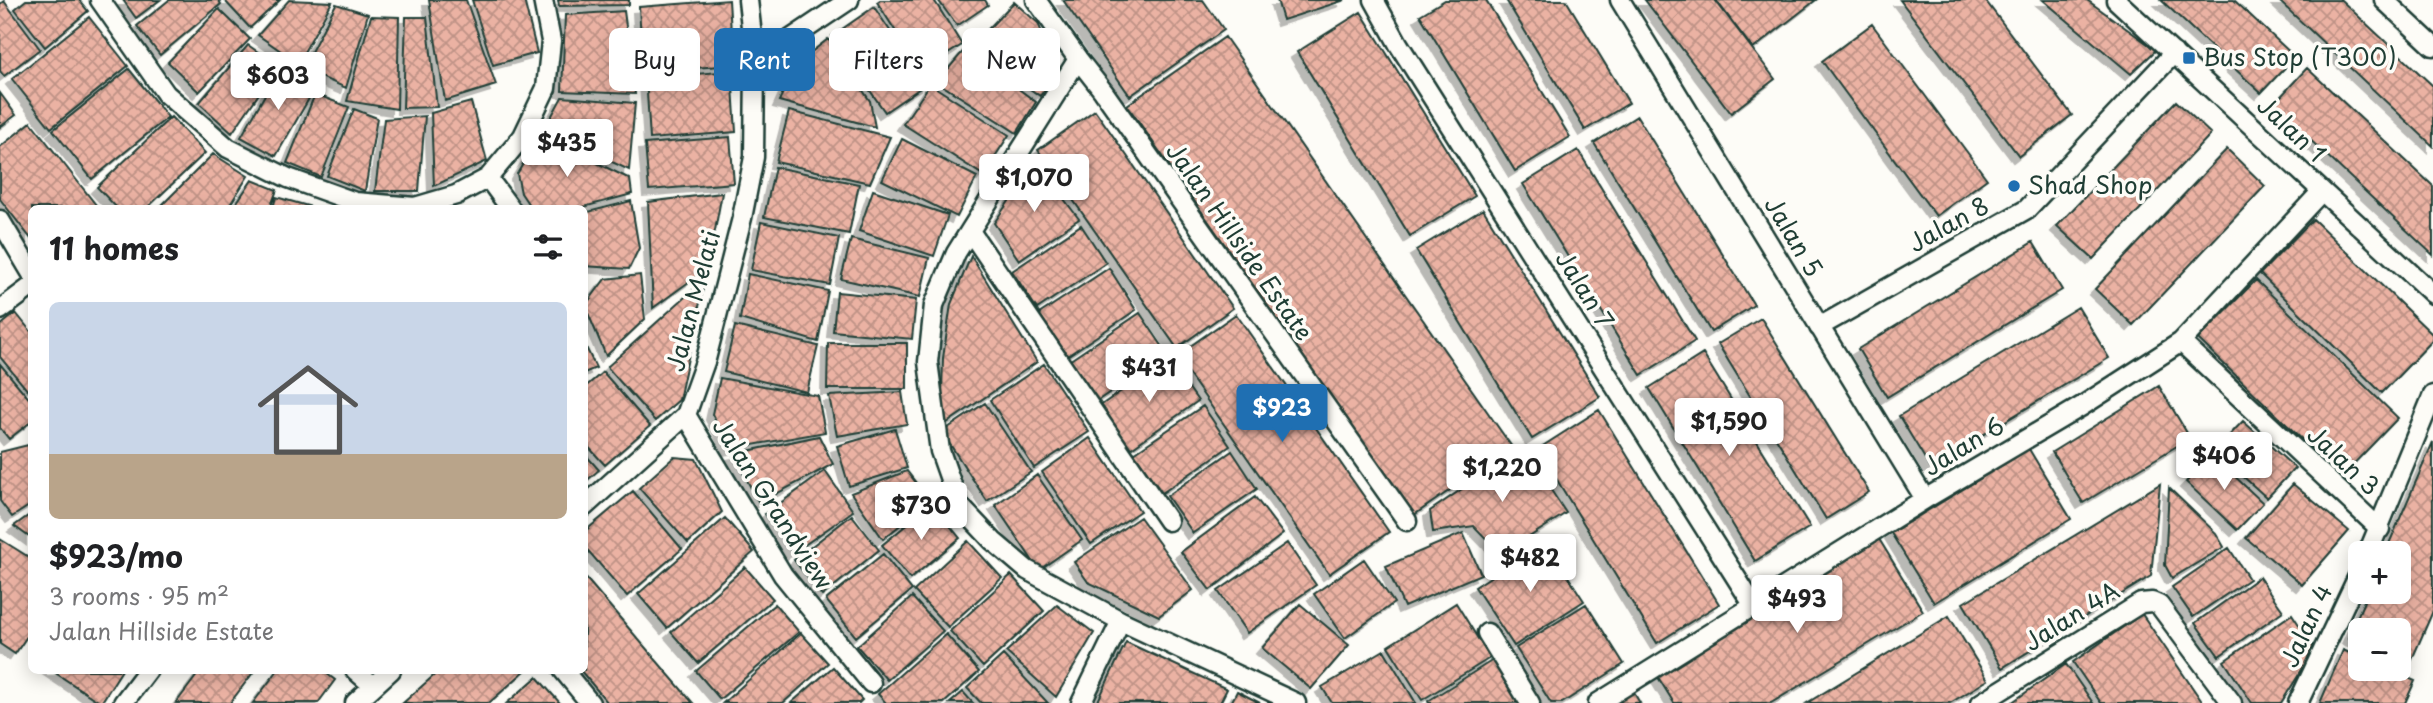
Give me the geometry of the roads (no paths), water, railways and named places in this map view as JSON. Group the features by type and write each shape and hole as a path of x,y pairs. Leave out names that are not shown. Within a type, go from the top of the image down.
{"street":[{"path":"100,0 166,94 228,148 288,178 355,202 391,205"},
{"path":"422,205 456,195 488,178 523,136 546,88 551,41 543,0"},
{"name":"Jalan Melati","path":"748,0 751,28"},
{"path":"807,28 849,0"},
{"name":"Jalan Hillside Estate","path":"1036,0 1104,91 1407,521"},
{"name":"Jalan 7","path":"1374,0 1399,45 1754,606"},
{"name":"Jalan 5","path":"1620,0 1925,499"},
{"name":"Jalan 1","path":"2116,0 2433,294"},
{"path":"2384,0 2431,40"},
{"name":"Jalan 8","path":"1818,327 2026,209 2174,53"},
{"path":"1078,59 956,253 934,304 928,362 940,452 959,505 993,541 1027,570 1121,621 1296,703"},
{"name":"Jalan Melati","path":"588,503 686,415 706,359 742,218 754,157 755,91"},
{"path":"488,178 508,205"},
{"name":"Jalan 6","path":"1598,703 1925,499 2082,406 2181,342 2321,192"},
{"path":"0,220 28,267"},
{"path":"970,230 1168,521"},
{"path":"0,310 28,289"},
{"name":"Jalan 3","path":"2181,342 2379,529"},
{"path":"2374,541 2433,395"},
{"name":"Jalan Grandview","path":"686,415 783,575 871,683"},
{"name":"Jalan 4","path":"2298,703 2348,597"},
{"name":"Jalan 4A","path":"1987,701 2141,603 2152,602 2160,605 2232,703"},
{"path":"1081,703 1121,621"},
{"path":"1487,633 1530,703"},
{"path":"123,703 145,674"},
{"path":"360,674 372,685"},
{"path":"355,703 386,674"},
{"path":"566,674 590,703"}],"place":[{"name":"Bus Stop (T300)","path":"2189,58"},
{"name":"Shad Shop","path":"2014,186"}]}
